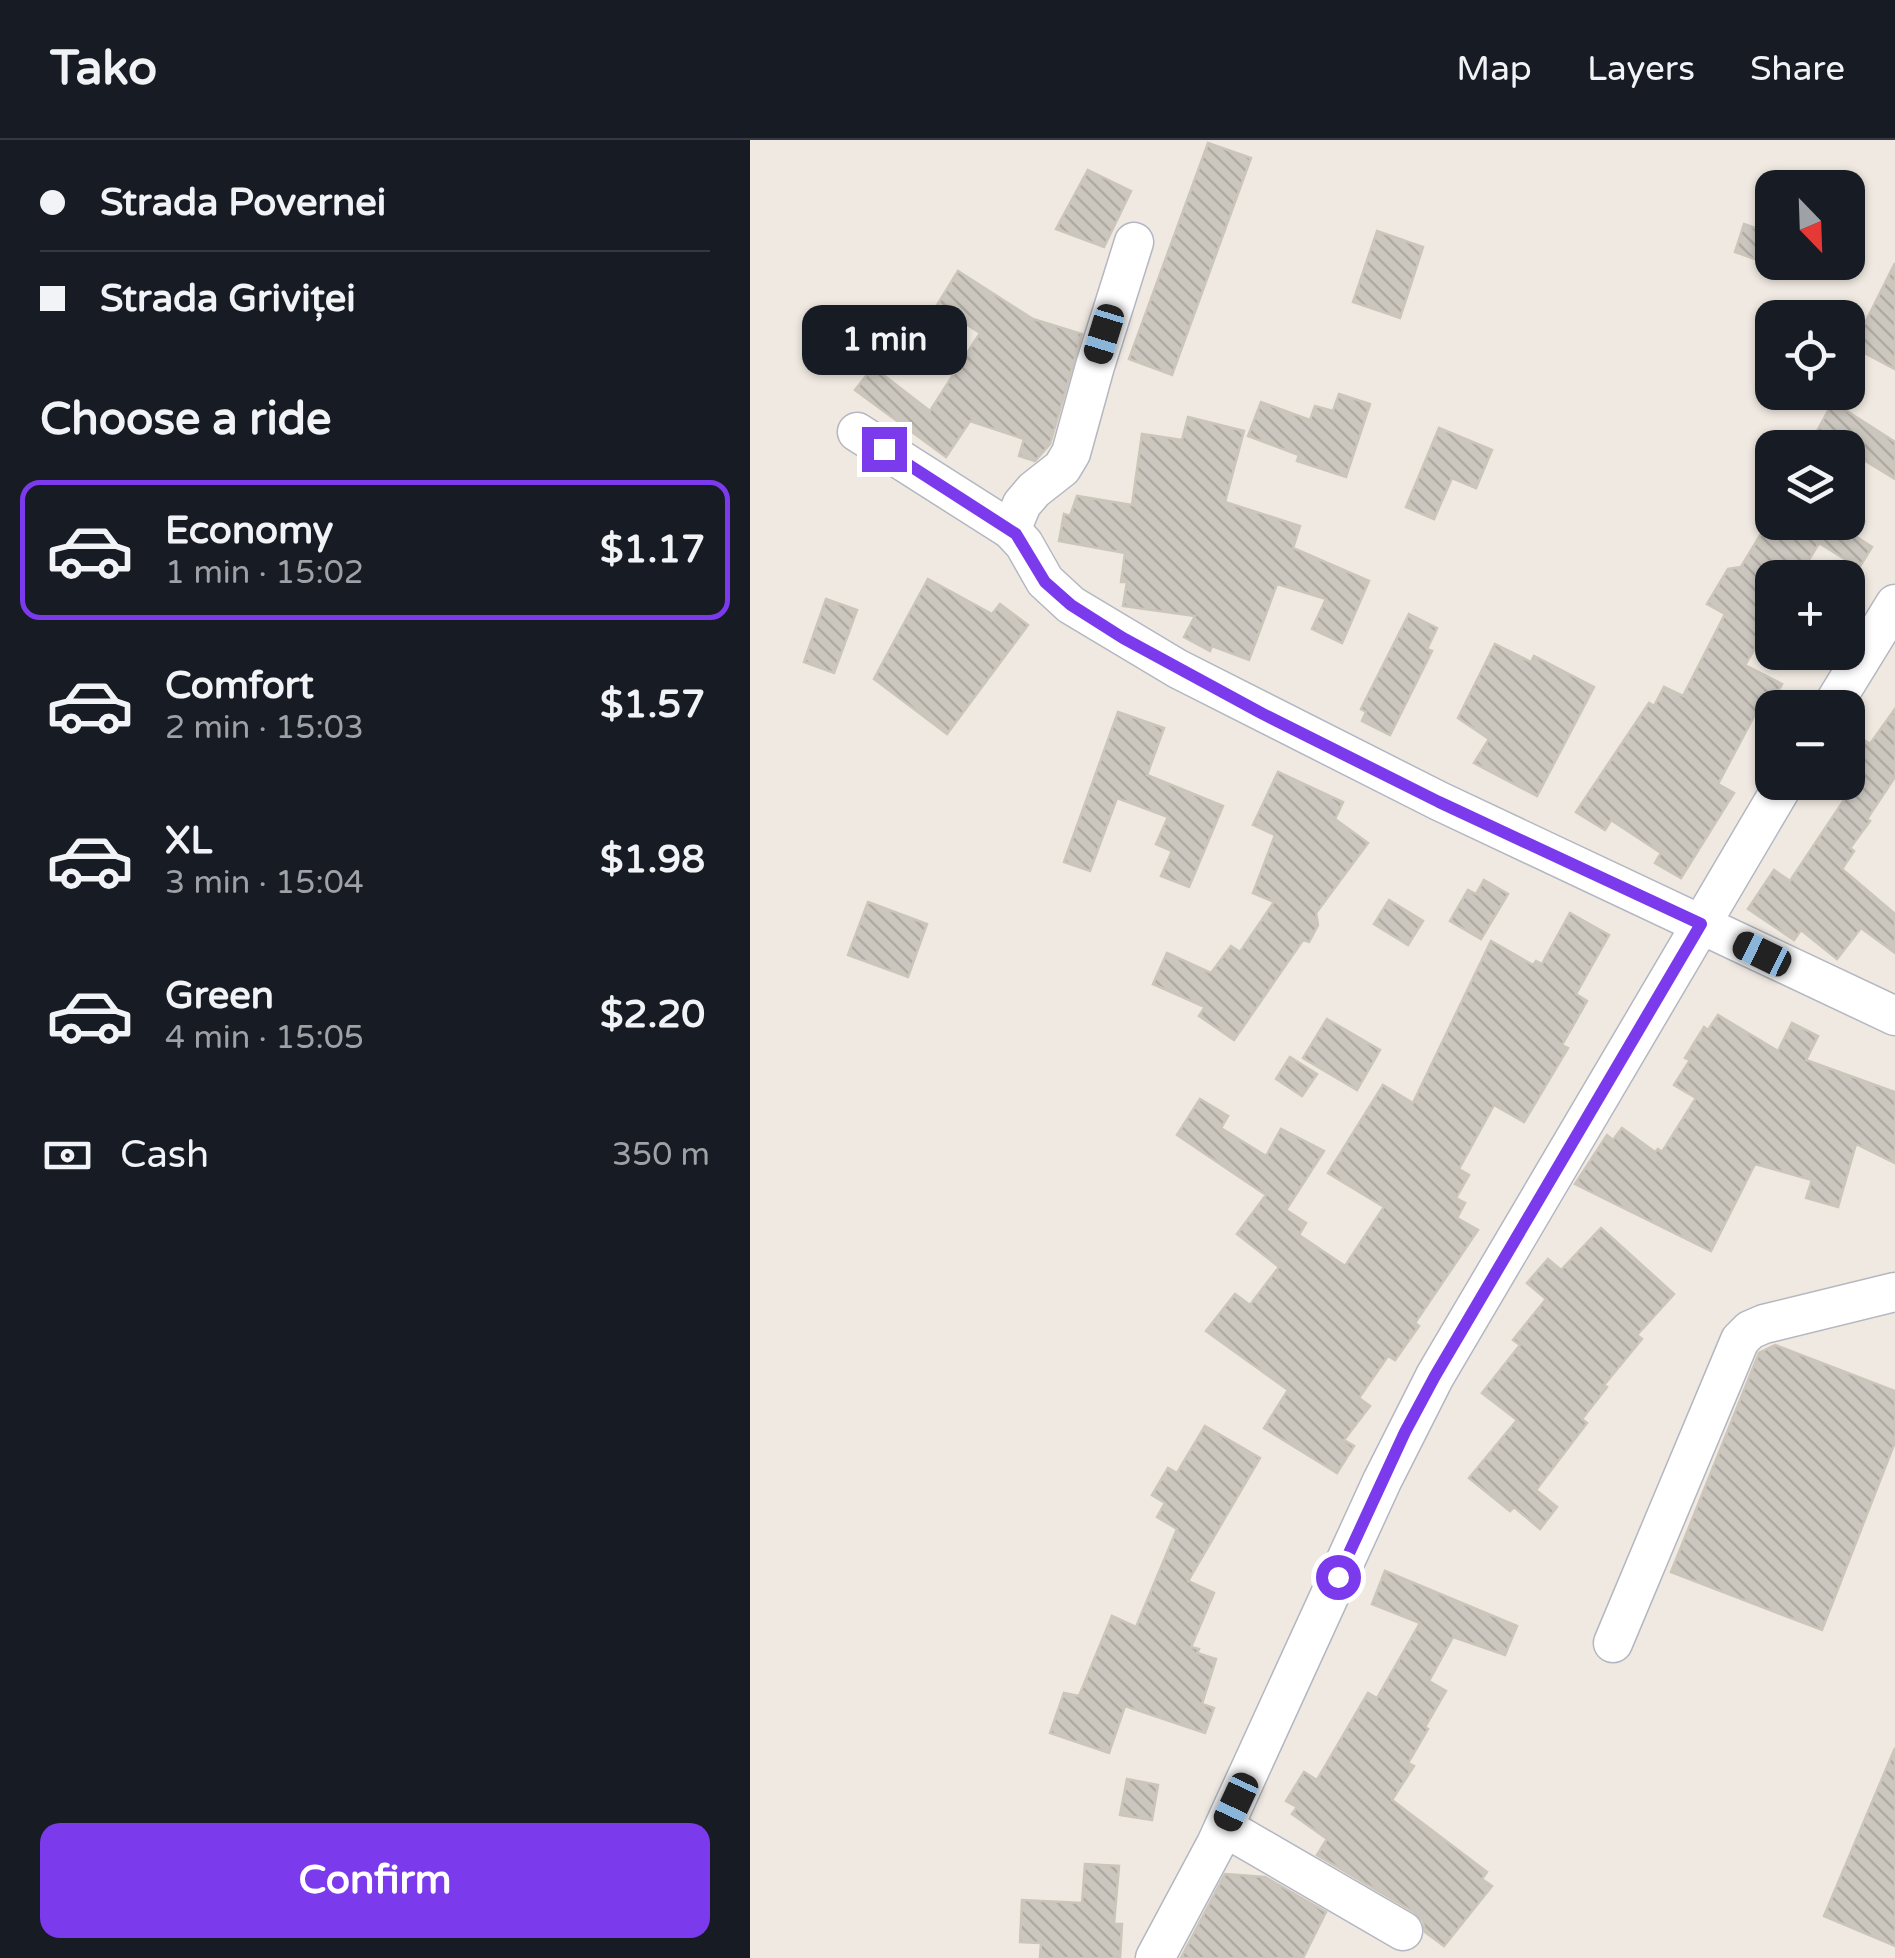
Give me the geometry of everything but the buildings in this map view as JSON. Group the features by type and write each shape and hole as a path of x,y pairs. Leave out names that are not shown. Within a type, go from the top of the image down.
{"street":[{"path":"1010,530 1022,504 1062,468 1071,453 1134,242"},
{"path":"856,432 1010,530 1024,544 1052,588 1123,638 1439,802 1895,1016"},
{"path":"1842,690 1895,604"},
{"path":"1155,1958 1224,1826 1405,1432 1487,1283 1774,800"},
{"path":"1613,1643 1740,1340 1764,1324 1895,1292"},
{"path":"1224,1826 1404,1931"}],"route":[{"path":"884,449 1016,534 1045,582 1071,605 1123,638 1439,802 1701,924 1435,1376 1338,1577"}]}
